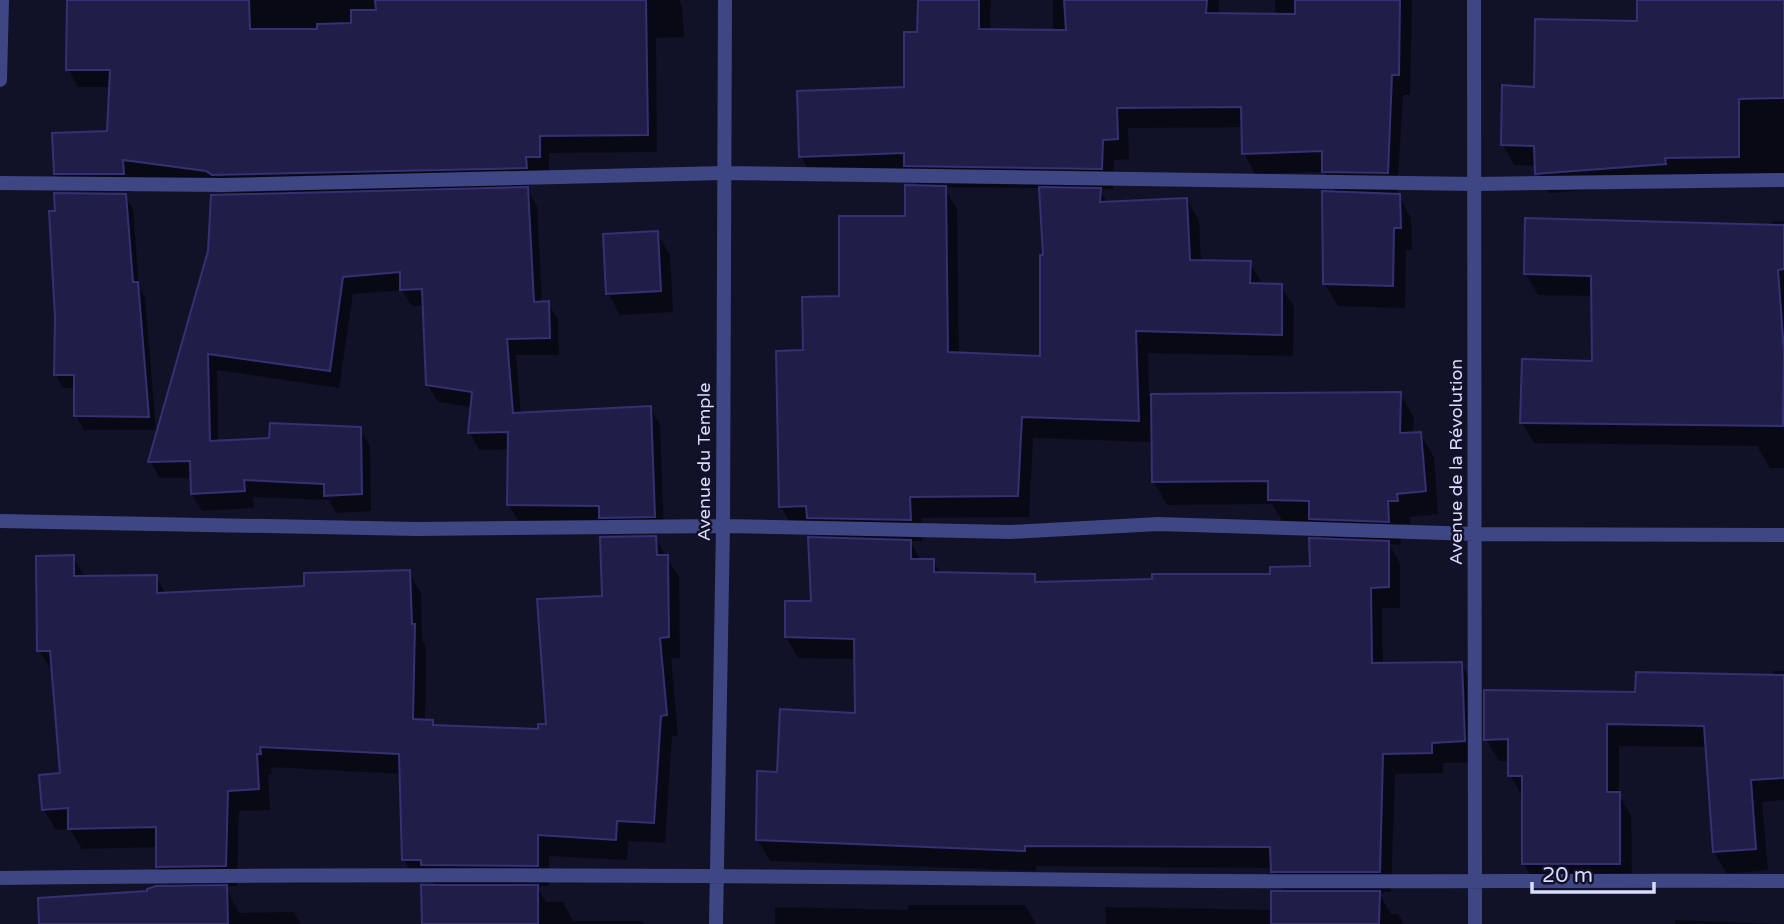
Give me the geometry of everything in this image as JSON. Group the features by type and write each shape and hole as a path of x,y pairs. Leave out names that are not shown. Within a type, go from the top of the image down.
{"street":[{"path":"0,80 2,0"},
{"name":"Avenue du Temple","path":"716,924 723,526 725,0"},
{"name":"Avenue de la Révolution","path":"1474,0 1475,924"},
{"path":"0,183 223,185 724,173 1475,184 1784,180"},
{"path":"0,521 417,530 723,526 1010,531 1158,524 1475,534 1784,535"},
{"path":"0,878 326,874 717,878 890,875 1103,880 1784,881"}],"building":[{"path":"67,0 249,0 250,29 317,29 317,24 351,23 351,10 376,10 375,0 646,0 648,135 540,136 540,157 526,157 527,168 212,175 206,171 123,160 124,174 54,174 52,133 107,131 110,70 66,70"},
{"path":"918,0 979,0 979,29 1066,30 1064,0 1207,0 1206,13 1295,14 1295,0 1400,0 1399,75 1392,75 1388,173 1322,172 1322,151 1242,154 1241,107 1117,108 1118,139 1103,140 1102,169 904,166 904,153 799,157 797,91 904,87 904,32 917,32"},
{"path":"1637,0 1784,0 1784,98 1739,99 1739,157 1665,158 1666,164 1535,174 1534,146 1501,145 1502,85 1534,87 1535,19 1637,21"},
{"path":"905,185 946,186 948,352 1040,356 1040,255 1043,255 1039,187 1101,188 1100,202 1187,198 1190,260 1251,261 1250,283 1282,284 1282,335 1136,331 1139,421 1022,417 1018,496 910,497 911,520 807,518 806,506 779,507 776,351 803,350 802,297 839,296 839,216 905,216"},
{"path":"528,187 534,302 549,301 550,338 507,339 513,413 651,406 655,517 599,518 599,506 507,505 508,432 468,433 472,392 426,385 422,289 400,290 400,272 343,277 330,371 208,354 210,441 269,438 270,423 361,427 362,494 324,496 324,484 244,480 245,491 191,494 190,461 148,462 208,251 211,195"},
{"path":"1322,191 1400,194 1401,228 1394,228 1393,286 1323,284"},
{"path":"54,193 126,194 133,282 138,282 149,417 74,416 74,375 54,375 55,317 49,211 55,211"},
{"path":"1525,218 1784,225 1784,269 1778,270 1784,352 1783,426 1520,423 1522,359 1592,361 1591,276 1524,274"},
{"path":"658,231 661,291 606,294 603,234"},
{"path":"1401,392 1400,433 1421,432 1426,491 1397,494 1398,501 1388,501 1389,522 1309,519 1309,501 1268,500 1268,481 1152,482 1151,394"},
{"path":"656,536 657,555 668,555 669,637 660,638 667,715 661,716 654,823 617,821 616,840 538,835 538,866 421,865 421,860 402,860 399,754 260,747 261,754 257,754 259,789 228,791 226,866 156,867 156,827 68,829 68,808 42,810 39,775 60,773 50,651 37,651 36,556 74,555 74,576 157,575 157,593 304,586 304,573 410,570 412,624 415,624 413,719 433,720 433,725 538,729 538,724 546,724 537,599 602,596 600,537"},
{"path":"808,537 911,540 911,559 934,559 934,572 1035,574 1035,582 1152,579 1152,574 1270,574 1270,567 1310,566 1309,538 1389,541 1389,587 1371,588 1372,663 1462,662 1465,741 1432,743 1432,753 1383,754 1380,872 1271,872 1270,847 1025,846 1025,851 756,840 757,771 777,772 780,709 855,713 854,639 785,637 785,601 811,601"},
{"path":"1636,672 1784,675 1784,778 1751,780 1756,849 1713,852 1704,726 1607,724 1607,792 1620,792 1620,864 1522,864 1522,776 1508,776 1508,739 1484,740 1484,690 1635,692"},
{"path":"227,885 228,924 39,924 38,898 147,891 156,886"},
{"path":"421,885 538,885 538,924 422,924"},
{"path":"1271,891 1380,891 1379,924 1271,924"}]}
